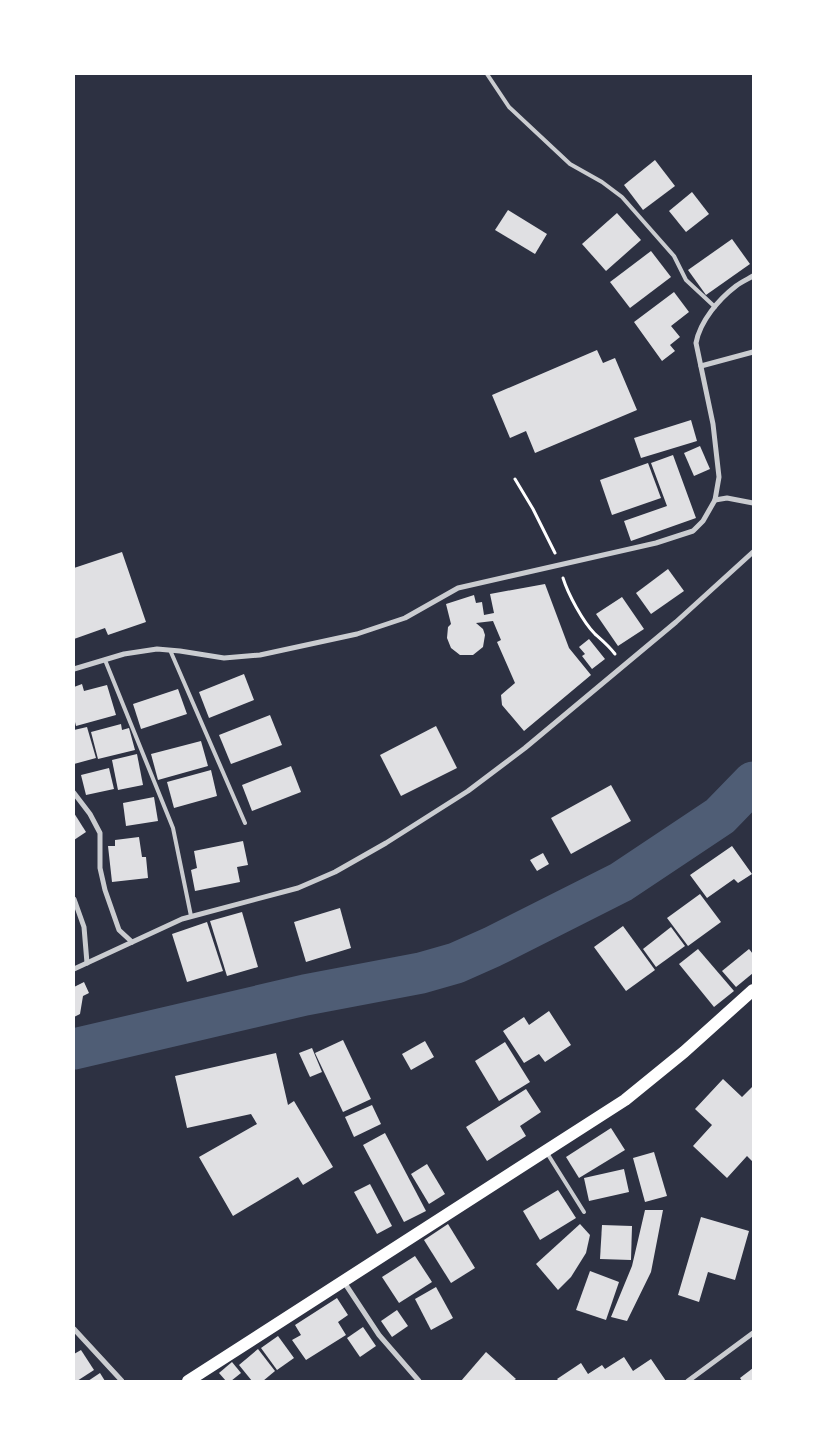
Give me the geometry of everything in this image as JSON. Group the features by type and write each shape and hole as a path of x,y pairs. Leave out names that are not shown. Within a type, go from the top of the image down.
{"main road":[{"path":"188,1381 625,1100 684,1052 753,990"}],"street":[{"path":"74,669 124,654 157,649 224,658 260,655 357,634 405,618 458,588 656,543 693,531 703,521 716,500 719,477 713,424 696,343 698,331 715,307 736,285 753,276"},
{"path":"701,366 753,352"},
{"path":"716,500 728,498 753,503"},
{"path":"74,969 182,919 298,888 335,872 386,843 468,791 525,748 676,622 753,552"},
{"path":"74,793 90,814 100,834 100,868 105,890 120,930 132,942"},
{"path":"74,900 84,927 87,963"},
{"path":"343,1281 379,1335 419,1381"},
{"path":"74,1329 122,1381"},
{"path":"688,1381 753,1333"}],"lane":[{"path":"487,74 509,107 570,164 602,182 622,197 674,256 686,280 715,307"},
{"path":"170,650 245,823"},
{"path":"104,660 172,828 191,916"},
{"path":"545,1151 584,1212"}],"building":[{"path":"655,160 675,186 643,210 624,185"},
{"path":"692,192 709,214 686,232 669,211"},
{"path":"508,210 547,234 535,254 495,230"},
{"path":"617,213 641,240 606,271 582,244"},
{"path":"732,239 750,264 706,295 688,270"},
{"path":"651,251 671,277 630,308 610,282"},
{"path":"674,292 689,312 671,326 680,337 670,345 675,351 662,361 634,322"},
{"path":"597,350 603,363 615,358 637,410 535,453 526,431 510,438 492,395"},
{"path":"691,420 697,441 641,458 634,438"},
{"path":"700,446 710,469 694,476 684,453"},
{"path":"673,455 696,518 631,541 624,521 667,506 651,463"},
{"path":"648,463 661,498 612,515 600,480"},
{"path":"122,552 146,622 108,635 105,628 74,639 74,568"},
{"path":"668,569 684,591 651,614 636,593"},
{"path":"545,584 569,648 591,675 524,731 502,705 501,695 515,683 497,642 501,640 493,621 476,623 483,629 485,635 483,647 473,655 460,655 451,648 447,638 448,627 451,624 446,604 474,595 476,603 482,602 484,615 494,613 490,594"},
{"path":"622,597 644,629 618,646 596,614"},
{"path":"589,639 605,659 592,669 582,656 585,654 579,647"},
{"path":"244,674 254,700 209,718 199,692"},
{"path":"82,684 84,691 107,685 116,715 76,726 74,718 74,687"},
{"path":"178,689 187,714 141,729 133,704"},
{"path":"270,715 282,745 231,764 219,735"},
{"path":"121,724 122,730 129,728 135,750 98,759 91,732"},
{"path":"436,726 457,768 401,796 380,755"},
{"path":"87,727 96,758 74,764 74,730"},
{"path":"201,741 208,766 158,780 151,754"},
{"path":"137,754 143,785 118,790 112,760"},
{"path":"291,766 301,792 252,811 242,785"},
{"path":"109,768 114,789 86,795 81,775"},
{"path":"211,770 217,796 174,808 167,782"},
{"path":"611,785 631,821 571,854 551,818"},
{"path":"154,797 158,821 126,826 123,803"},
{"path":"74,813 86,832 74,840"},
{"path":"139,837 142,857 146,857 148,878 112,882 108,846 115,846 115,840"},
{"path":"243,841 248,865 237,867 240,882 195,891 191,870 197,868 194,851"},
{"path":"732,846 752,874 738,883 734,879 707,898 690,875"},
{"path":"543,853 549,864 537,871 530,860"},
{"path":"700,894 721,922 688,946 667,918"},
{"path":"340,908 351,948 306,962 294,922"},
{"path":"242,912 258,967 227,976 210,921"},
{"path":"207,922 223,971 187,982 172,934"},
{"path":"623,926 655,970 626,991 594,947"},
{"path":"671,927 685,946 656,967 643,949"},
{"path":"698,949 734,991 714,1007 679,964"},
{"path":"749,949 753,954 753,973 736,987 722,971"},
{"path":"84,982 89,993 83,996 80,1014 74,1017 74,987"},
{"path":"549,1011 571,1045 545,1062 539,1054 524,1063 503,1031 524,1017 529,1025"},
{"path":"343,1040 371,1099 343,1112 315,1053"},
{"path":"425,1041 434,1057 411,1070 402,1054"},
{"path":"505,1042 530,1082 499,1101 475,1061"},
{"path":"312,1048 322,1072 310,1077 299,1053"},
{"path":"276,1053 288,1105 294,1101 333,1167 303,1185 298,1177 233,1216 199,1157 257,1124 251,1114 187,1128 175,1076"},
{"path":"723,1079 742,1097 753,1086 753,1162 747,1156 727,1178 693,1146 712,1125 695,1109"},
{"path":"526,1089 541,1112 520,1126 526,1136 487,1161 466,1127"},
{"path":"372,1105 381,1124 354,1137 345,1117"},
{"path":"611,1128 625,1150 579,1178 566,1157"},
{"path":"385,1133 426,1211 404,1222 363,1145"},
{"path":"654,1152 667,1196 645,1202 633,1158"},
{"path":"427,1164 445,1194 429,1204 411,1174"},
{"path":"624,1169 629,1192 589,1201 584,1178"},
{"path":"370,1184 392,1226 377,1234 354,1192"},
{"path":"558,1190 576,1218 540,1240 523,1211"},
{"path":"645,1210 663,1210 651,1272 627,1321 611,1317 632,1266"},
{"path":"701,1217 749,1231 735,1280 708,1272 699,1302 678,1295"},
{"path":"448,1224 475,1268 451,1283 424,1240"},
{"path":"580,1224 590,1235 586,1253 571,1277 558,1290 536,1264"},
{"path":"602,1225 632,1226 631,1260 600,1259"},
{"path":"415,1256 432,1282 399,1303 382,1277"},
{"path":"590,1271 619,1282 606,1320 576,1310"},
{"path":"436,1287 453,1318 431,1330 415,1299"},
{"path":"337,1298 348,1315 338,1322 346,1335 306,1360 292,1340 301,1335 295,1325"},
{"path":"397,1310 408,1326 392,1337 381,1321"},
{"path":"363,1327 376,1346 360,1357 347,1338"},
{"path":"278,1336 294,1358 277,1370 261,1348"},
{"path":"258,1349 275,1371 263,1381 252,1381 239,1365"},
{"path":"81,1350 94,1370 74,1381 74,1354"},
{"path":"486,1352 516,1379 513,1381 461,1381"},
{"path":"624,1357 633,1371 651,1359 666,1381 559,1381 557,1379 581,1363 588,1374 602,1365 605,1369"},
{"path":"232,1362 241,1373 231,1381 226,1381 219,1373"},
{"path":"753,1368 753,1381 742,1381 740,1378"},
{"path":"100,1373 105,1381 88,1381"}],"waterway":[{"path":"74,1049 305,995 421,973 456,963 492,947 621,882 720,816 753,782"}]}
